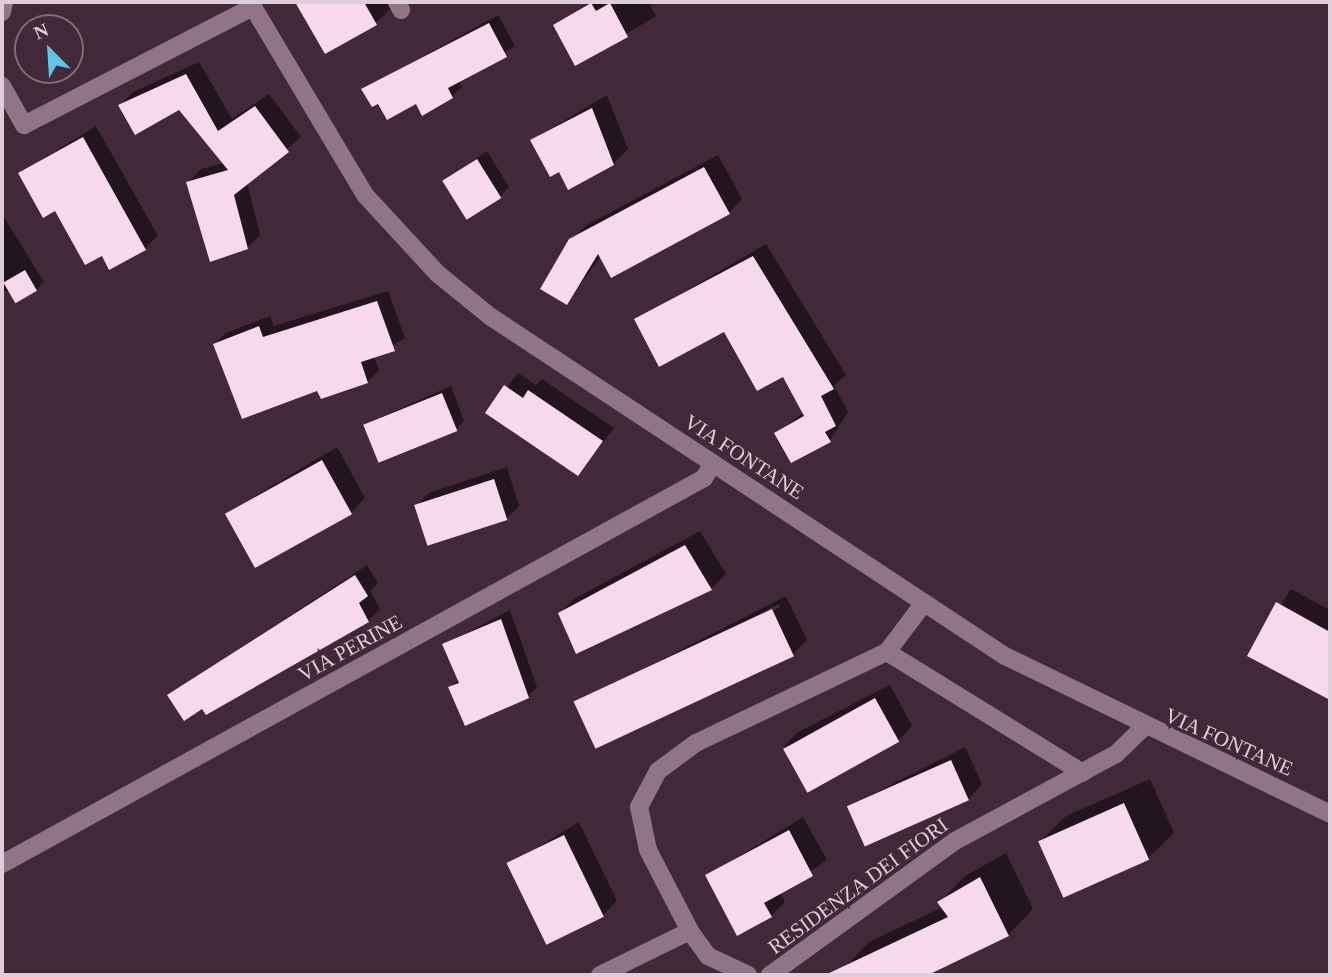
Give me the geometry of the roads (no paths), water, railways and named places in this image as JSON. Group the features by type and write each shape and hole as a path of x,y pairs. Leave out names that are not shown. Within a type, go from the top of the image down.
{"street":[{"path":"2,12 4,2"},
{"path":"2,86 24,125 251,4"},
{"name":"VIA FONTANE","path":"251,4 365,195 424,260 491,317 1005,656 1143,728 1330,814"},
{"name":"VIA PERINE","path":"2,864 704,478 713,463"},
{"path":"748,975 708,957 690,931 646,839 639,807 658,771 696,743 887,652 924,603"},
{"path":"887,652 1083,773"},
{"name":"RESIDENZA DEI FIORI","path":"770,975 955,841 1083,773 1137,739 1143,728"},
{"path":"600,975 690,931"}]}
